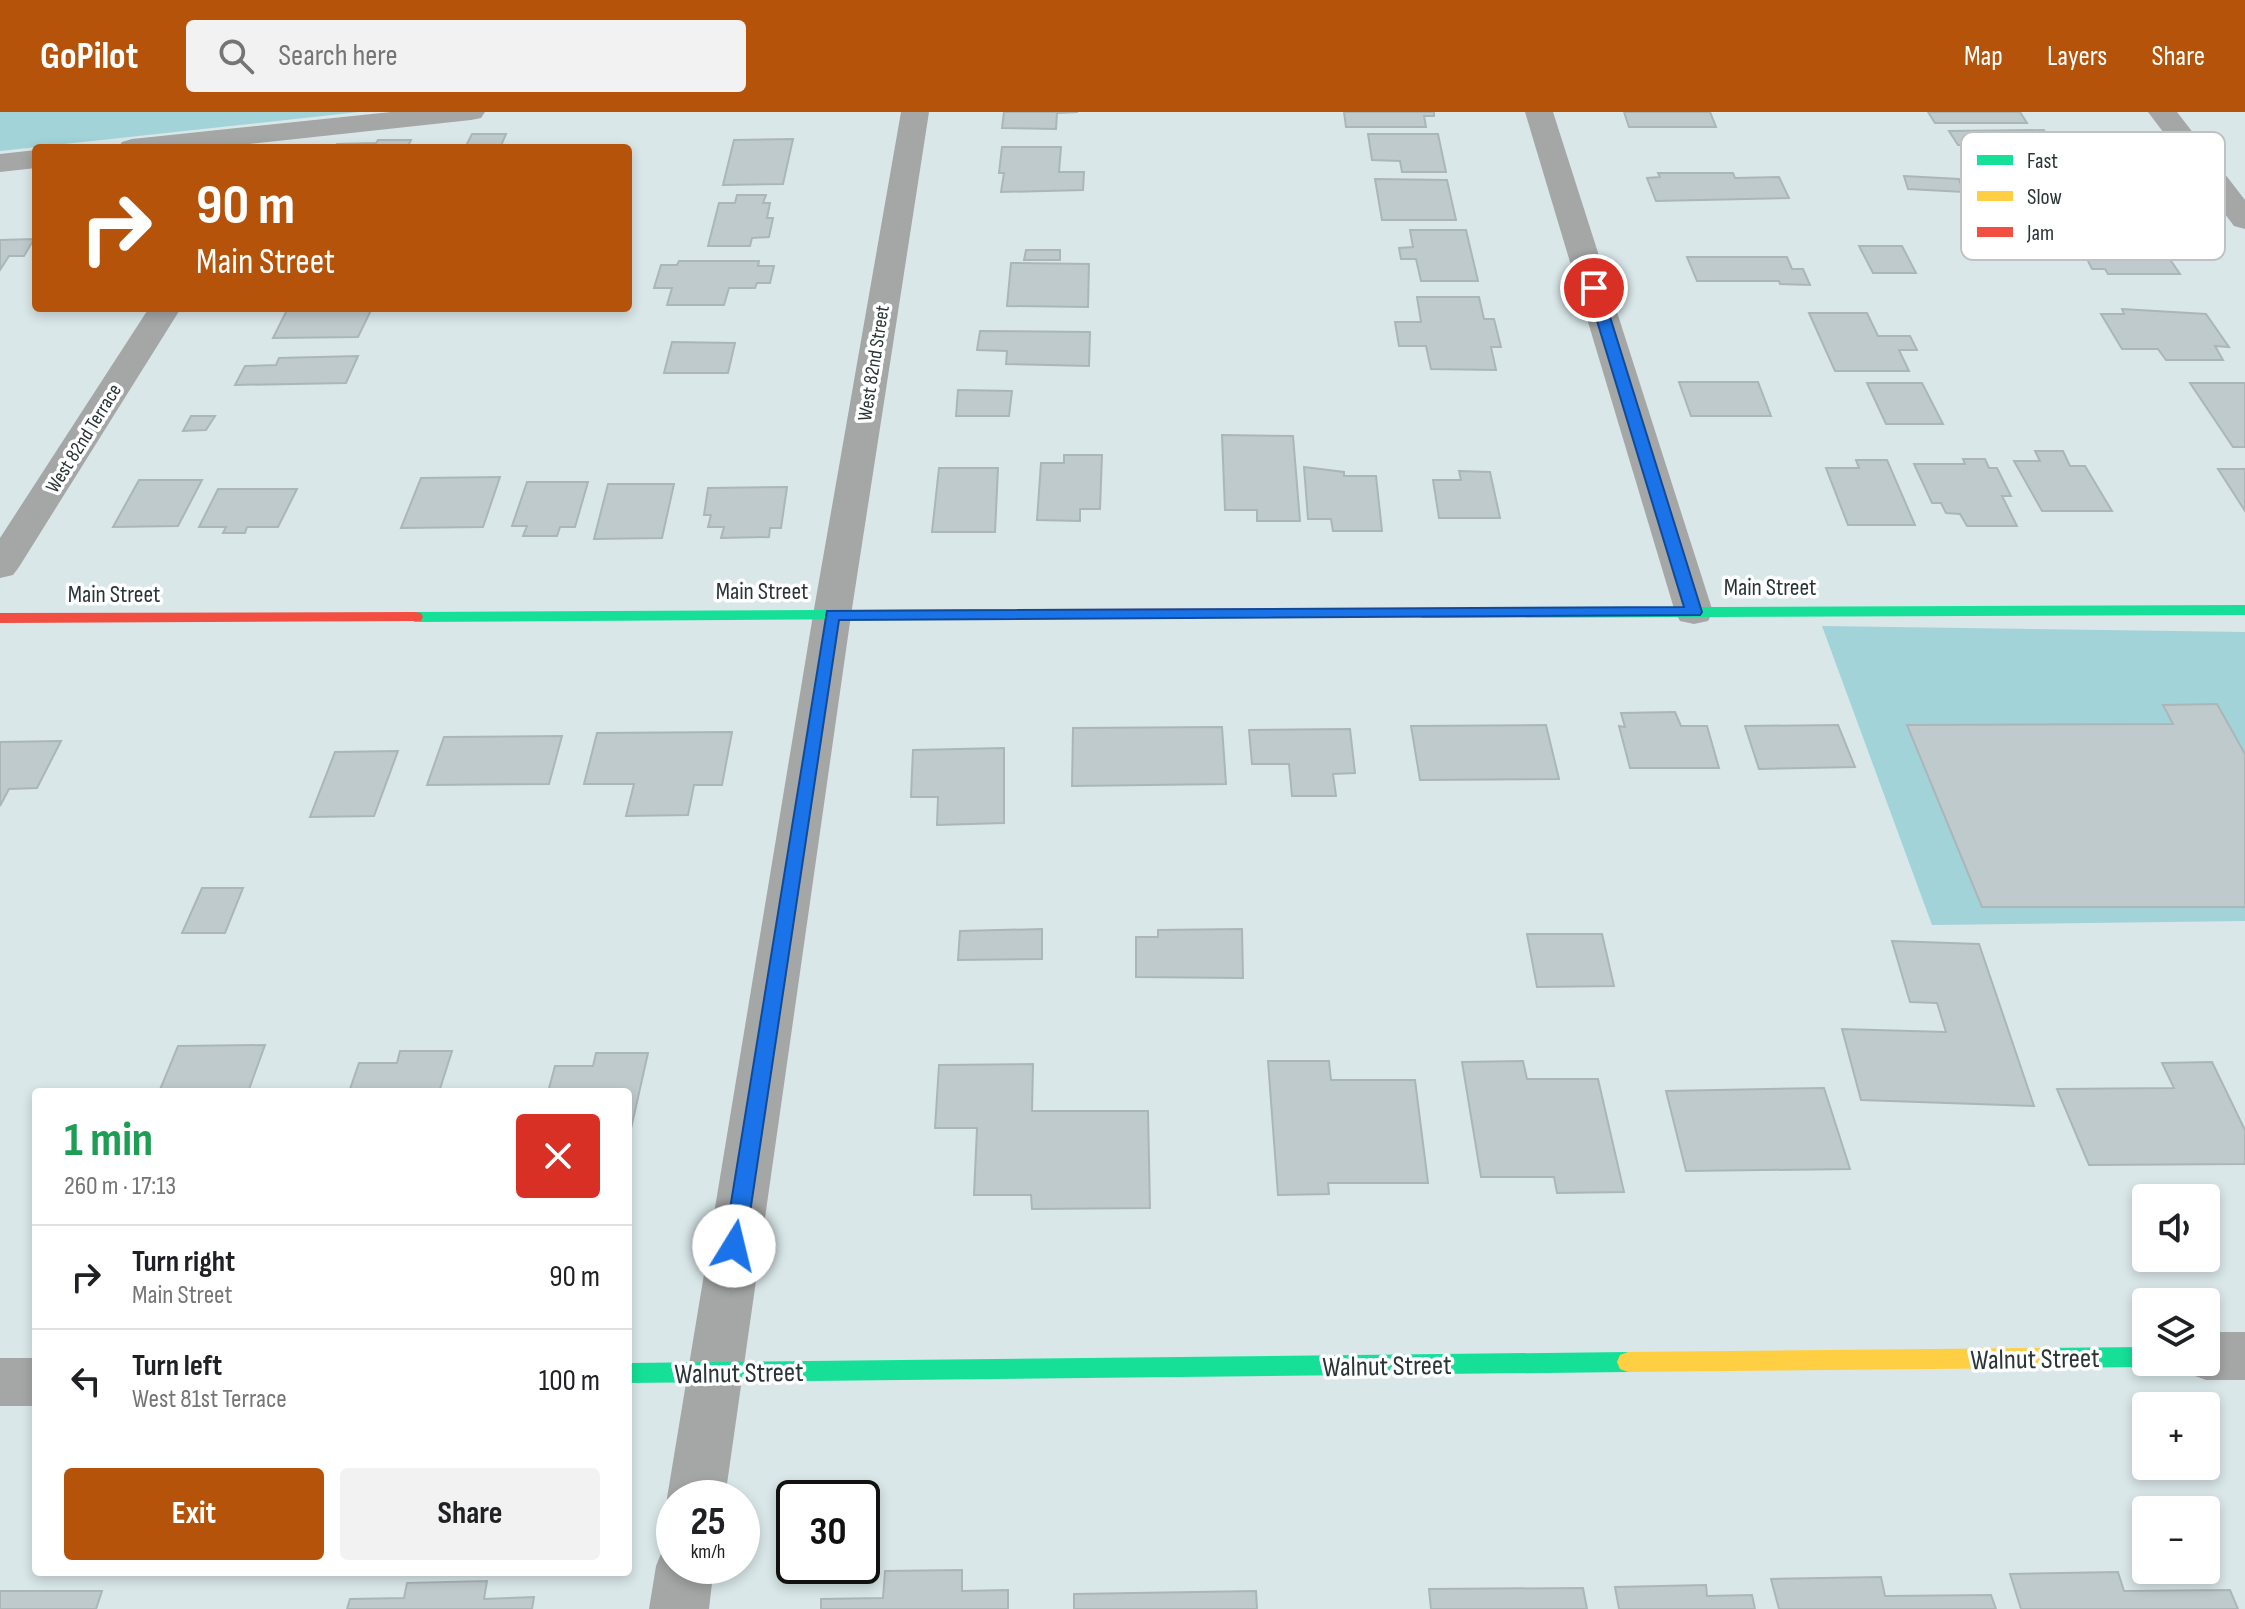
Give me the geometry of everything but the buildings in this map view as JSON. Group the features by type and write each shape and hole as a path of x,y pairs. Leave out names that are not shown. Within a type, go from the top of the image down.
{"street":[{"path":"202,144 272,140 471,112"},
{"name":"West 82nd Street","path":"699,1480 832,615 915,112"},
{"path":"1539,112 1694,612"},
{"path":"2162,112 2177,132"},
{"path":"0,163 32,159"},
{"path":"2225,194 2245,220"},
{"name":"West 82nd Terrace","path":"0,567 162,312"},
{"name":"Main Street","path":"0,618 2245,610"},
{"path":"2220,1356 2245,1356"},
{"name":"Walnut Street","path":"632,1373 2132,1357"},
{"path":"0,1382 32,1382"},
{"path":"679,1609 682,1584"}],"shaded area":[{"path":"0,112 359,112 64,144 32,144 32,148 0,151"},
{"path":"1822,626 2245,632 2245,921 1932,925"}],"traffic: fast":[{"path":"1422,613 2245,610"},
{"path":"415,617 1033,614"},
{"path":"2040,1358 2132,1357"},
{"path":"632,1373 1628,1362"}],"traffic: slow":[{"path":"1628,1362 2040,1358"}],"traffic: jam":[{"path":"1033,614 1422,613"},
{"path":"0,618 415,617"}],"route":[{"path":"734,1246 832,615 1694,612 1594,288"}]}
